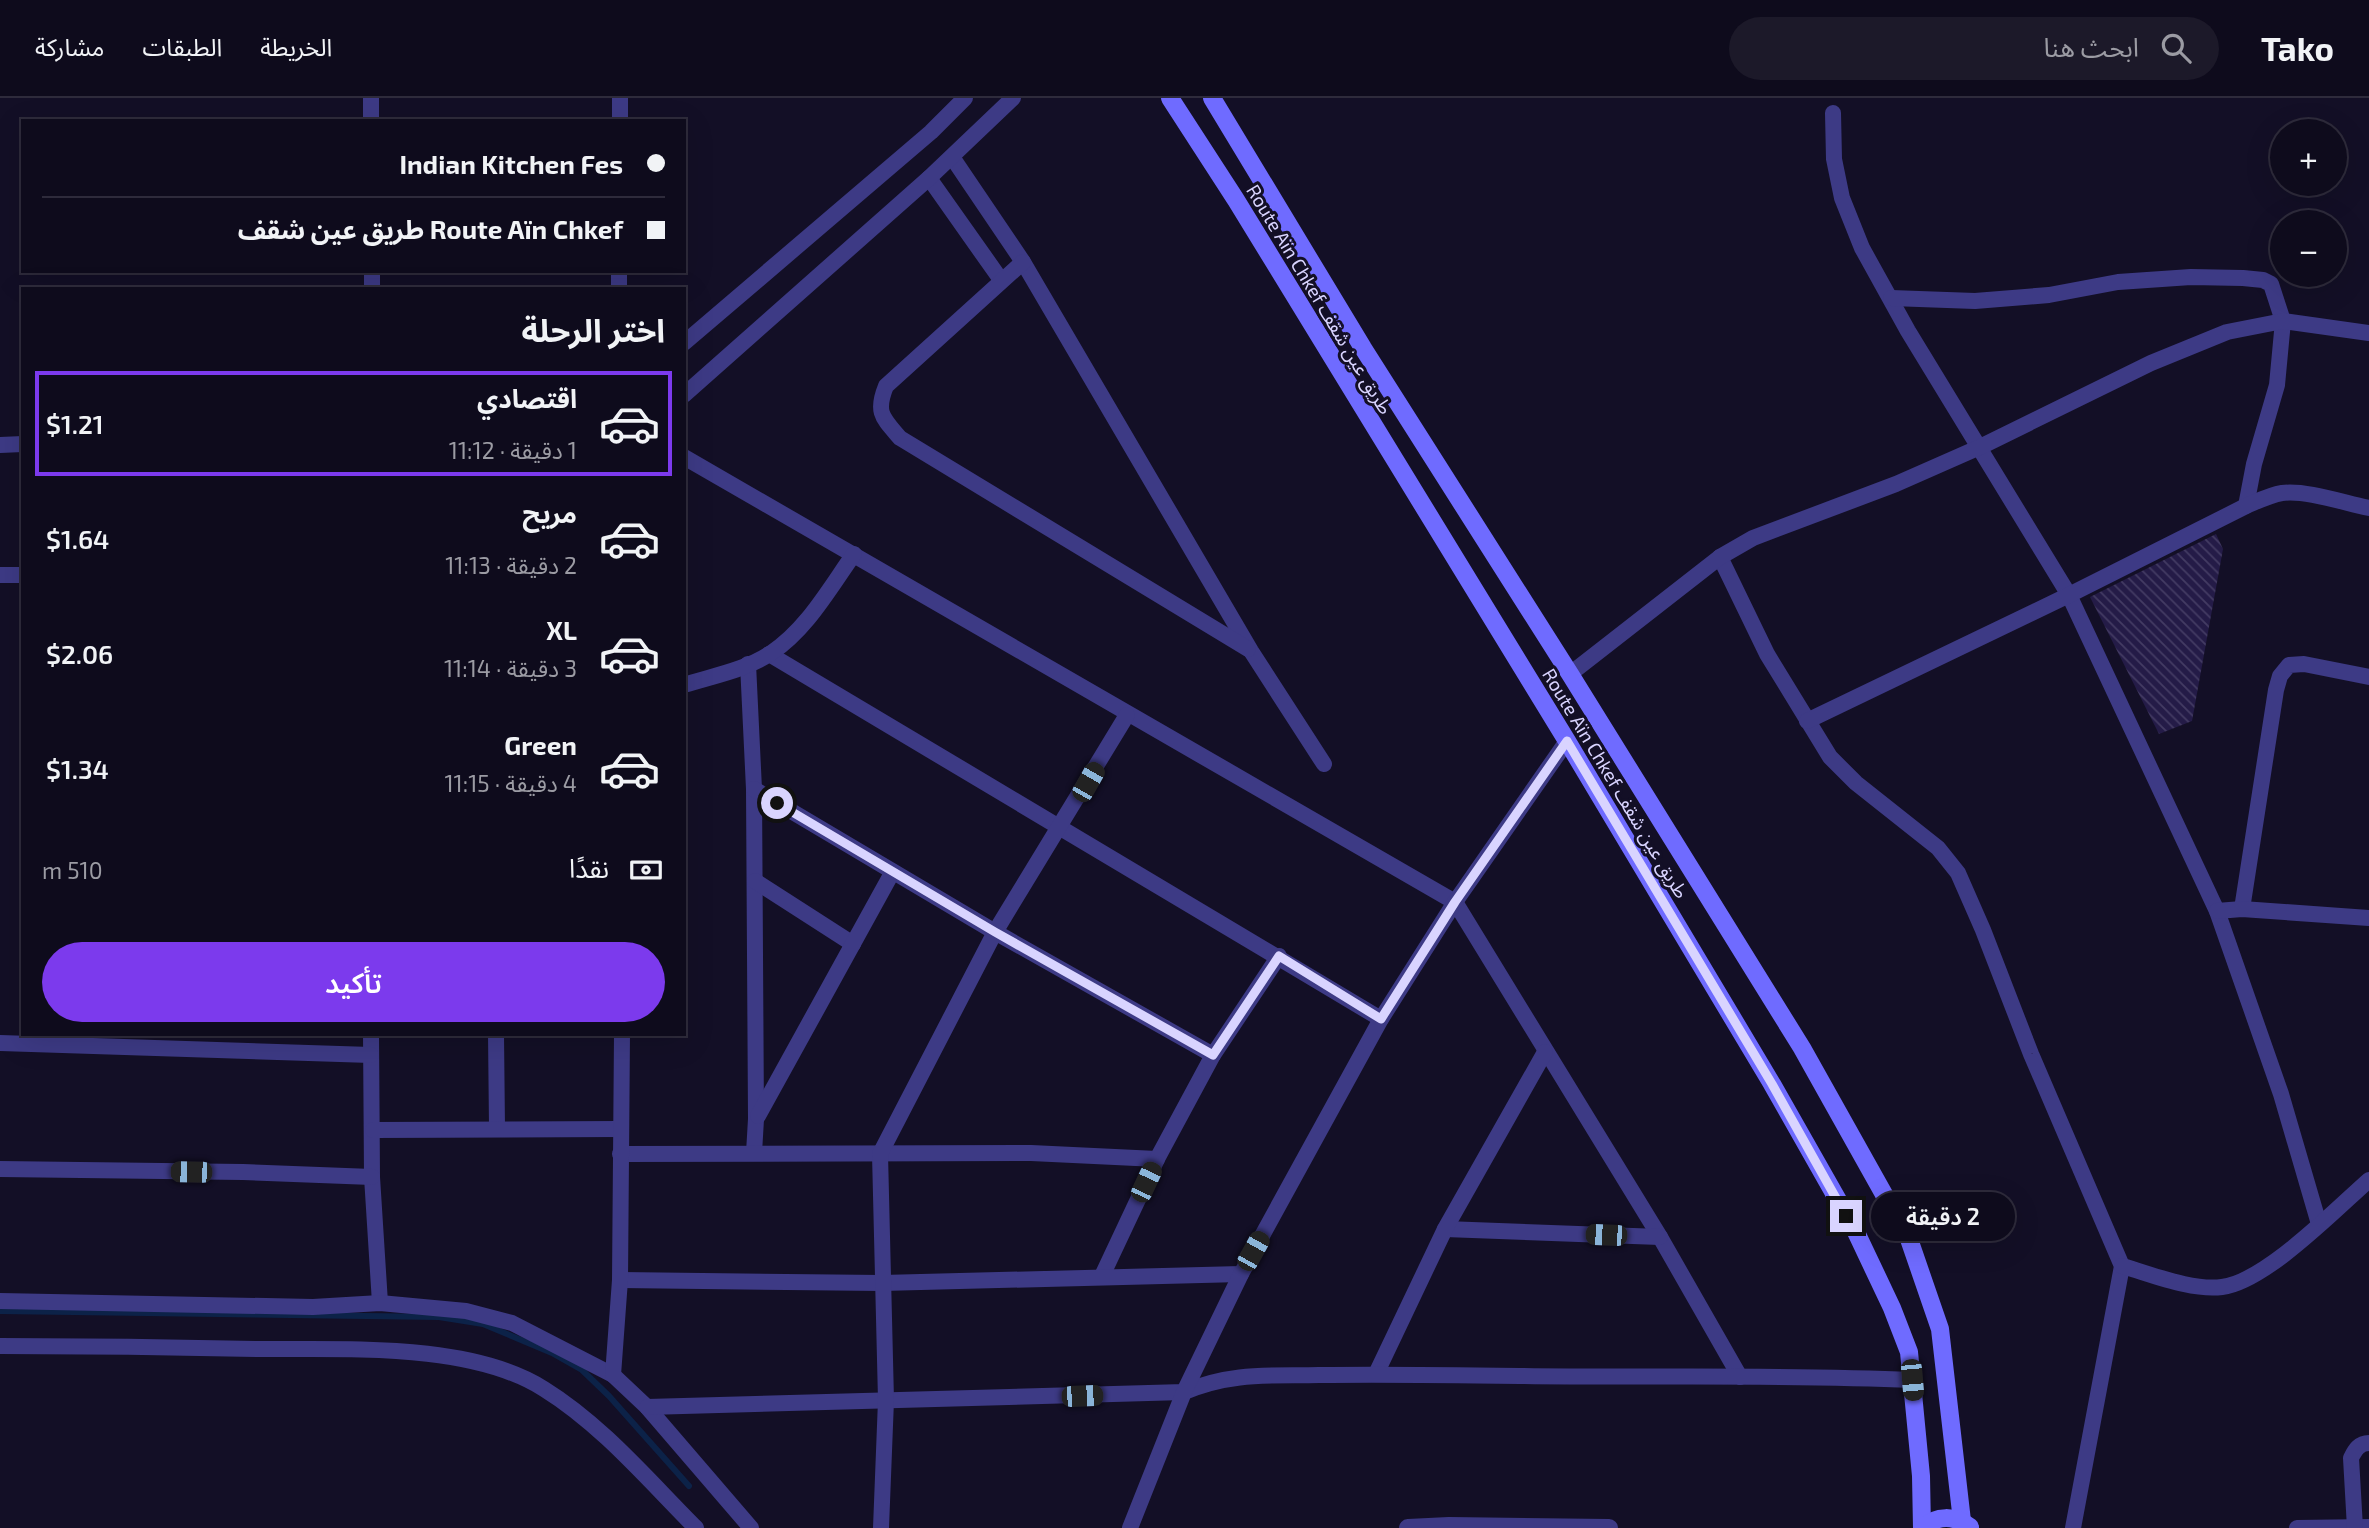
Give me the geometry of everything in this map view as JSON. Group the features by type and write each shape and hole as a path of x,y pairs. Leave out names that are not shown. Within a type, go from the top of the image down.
{"main road":[{"name":"Route Aïn Chkef طريق عين شقف","path":"1170,98 1236,200 1567,741 1772,1084 1856,1232 1892,1308 1909,1352 1921,1476 1922,1528"},
{"name":"Route Aïn Chkef طريق عين شقف","path":"1212,98 1363,348 1570,674 1802,1048 1909,1239 1940,1329 1967,1524"},
{"path":"1922,1528 1941,1518 1967,1524"}],"street":[{"path":"371,98 371,119"},
{"path":"620,98 620,119"},
{"path":"686,342 931,132 965,98"},
{"path":"686,393 929,178 1013,98"},
{"path":"1833,113 1834,159 1842,198 1862,248 1908,331 2068,595 2217,911 2281,1094 2319,1224"},
{"path":"952,157 1023,262 1251,651 1324,764"},
{"path":"929,178 1001,280"},
{"path":"1023,262 886,386 880,401 882,416 900,438 1251,651"},
{"path":"1891,298 1975,301 2049,295 2118,282 2191,277 2243,278 2263,280 2271,284 2283,321 2277,385 2254,464 2246,506"},
{"path":"1570,674 1720,557 1754,538 1896,484 1980,447 2151,363 2227,332 2283,321 2369,333"},
{"path":"0,444 21,444"},
{"path":"686,458 1455,902 1660,1237 1740,1377"},
{"path":"1807,721 2246,506 2283,493 2302,494 2369,508"},
{"path":"686,684 748,664 769,654 793,636 854,554"},
{"path":"1720,557 1767,654 1830,757 1856,783 1929,840 1958,873 2031,1055 2089,1184 2122,1266 2073,1528"},
{"path":"0,575 21,576"},
{"path":"769,654 1381,1019"},
{"path":"748,664 754,789 754,1153"},
{"path":"2242,909 2280,676 2289,666 2304,664 2369,677"},
{"path":"881,1528 886,1400 881,1283 880,1154 995,932 1127,715"},
{"path":"1130,1528 1184,1392 1241,1274 1381,1019 1455,902 1567,741"},
{"path":"754,789 892,873 1213,1055"},
{"path":"756,1119 892,873"},
{"path":"755,881 853,944"},
{"path":"2217,911 2242,909 2369,918"},
{"path":"1102,1276 1157,1159 1213,1055 1279,956"},
{"path":"370,1036 372,1177 380,1303"},
{"path":"496,1036 497,1128"},
{"path":"613,1375 620,1280 622,1036"},
{"path":"0,1043 90,1039 371,1055"},
{"path":"1376,1374 1445,1229 1545,1052"},
{"path":"373,1130 620,1129"},
{"path":"620,1154 1031,1153 1157,1159"},
{"path":"0,1170 243,1172 372,1177"},
{"path":"2122,1266 2195,1286 2222,1287 2247,1279 2275,1260 2369,1180"},
{"path":"1445,1229 1660,1237"},
{"path":"620,1280 881,1283 1241,1274"},
{"path":"0,1301 313,1307 380,1303 466,1311 512,1323 613,1375 647,1408 751,1528"},
{"path":"0,1346 388,1352 450,1357 503,1369 544,1388 591,1423 696,1528"},
{"path":"647,1408 1184,1392 1209,1381 1234,1377 1376,1374 1818,1376 1912,1380"},
{"path":"2297,1528 2360,1527 2349,1466 2355,1449 2369,1443"},
{"path":"1408,1528 1609,1528"}],"building":[{"path":"2216,534 2223,549 2192,721 2159,734 2090,597"}],"waterway":[{"path":"0,1311 439,1317 483,1324 552,1353 582,1370 609,1396 689,1486"}],"route":[{"path":"777,803 892,873 1213,1055 1279,956 1381,1019 1455,902 1567,741 1772,1084 1846,1216"}]}
